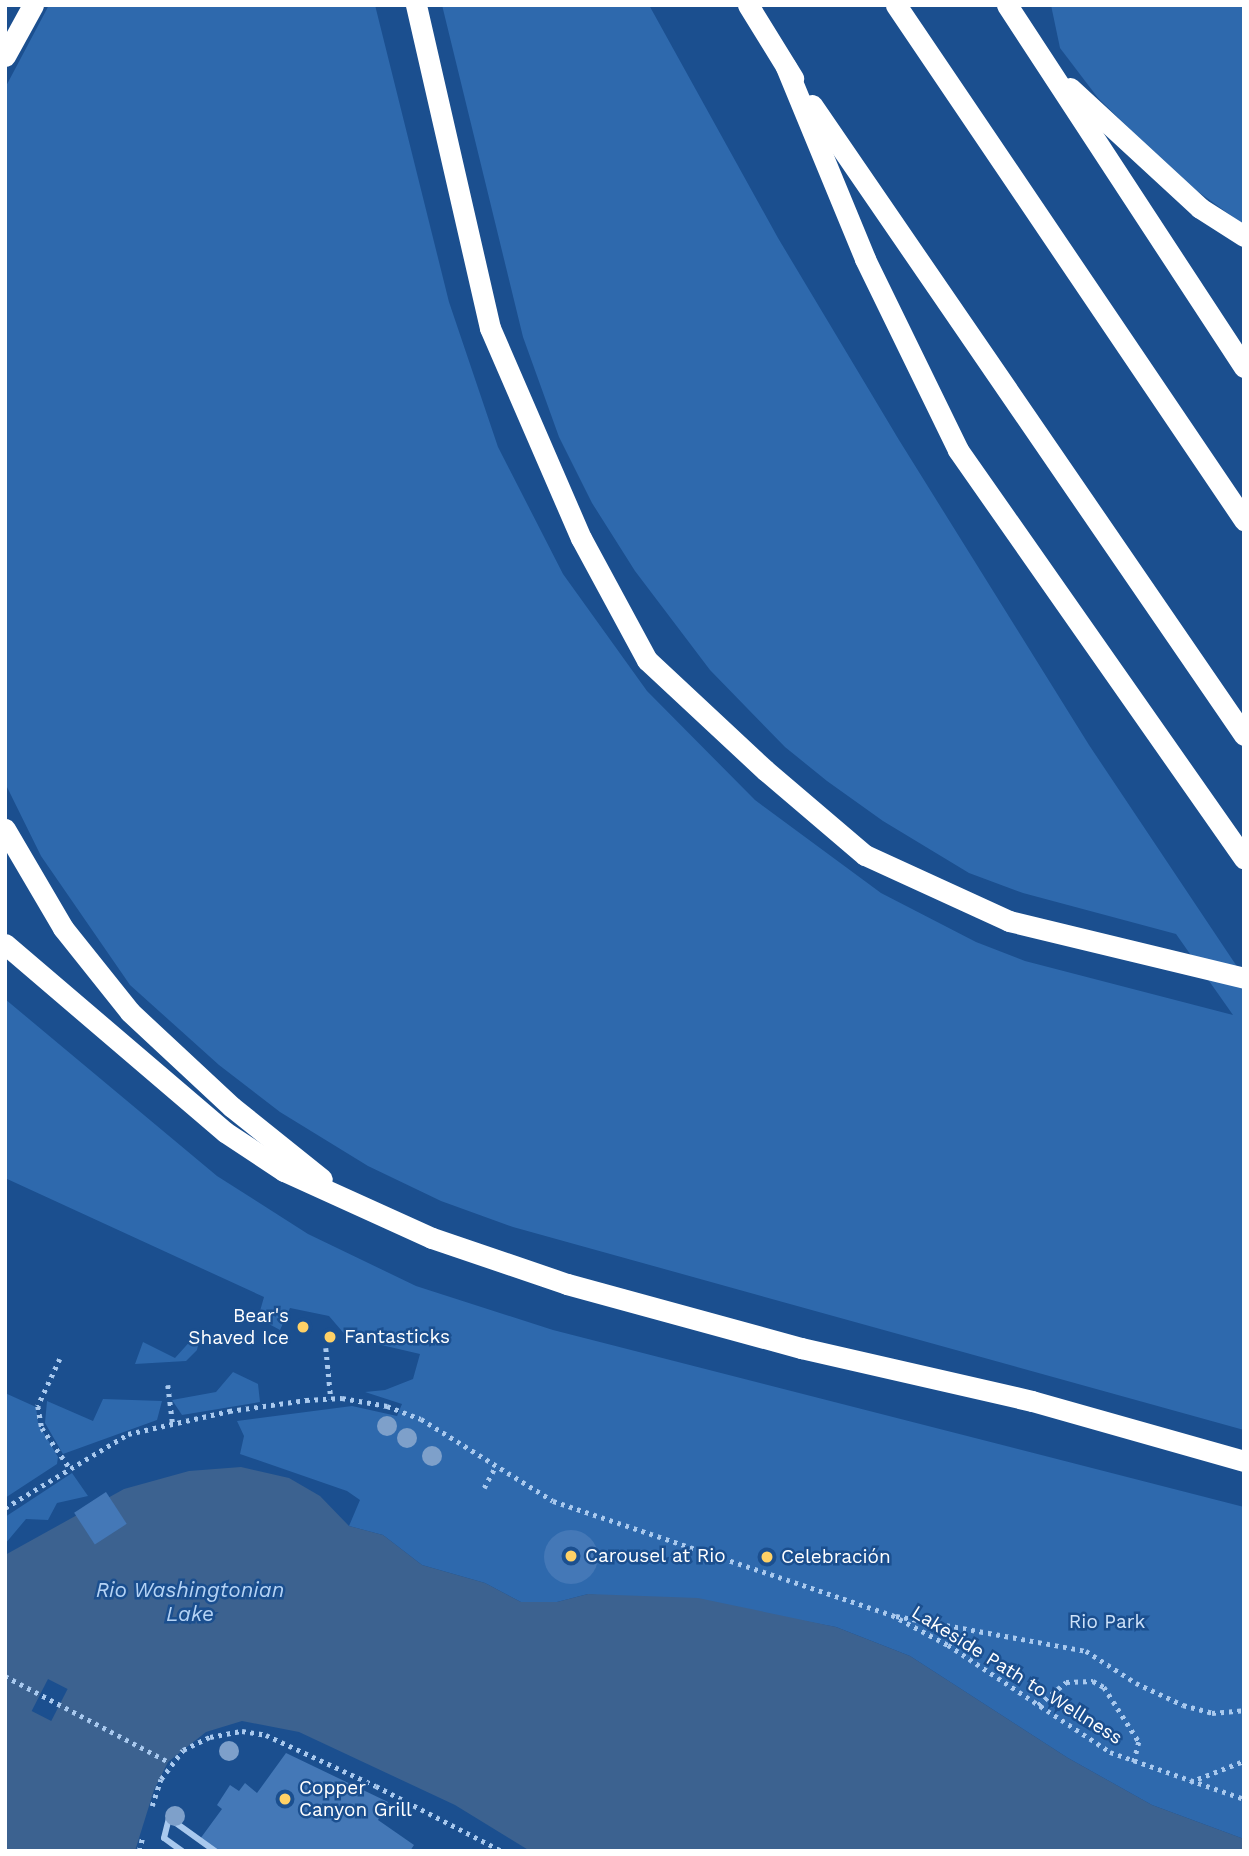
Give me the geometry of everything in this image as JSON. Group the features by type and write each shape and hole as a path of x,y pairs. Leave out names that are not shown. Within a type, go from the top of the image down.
{"highway":[{"path":"5,56 33,5"},
{"path":"416,5 491,328 581,538 647,660 865,855 1009,921 1235,977"},
{"path":"748,5 786,67 1244,736"},
{"path":"896,5 1244,520"},
{"path":"1007,5 1244,367"},
{"path":"1045,65 1200,208 1244,236"},
{"path":"786,67 866,259 958,450 1244,859"},
{"path":"5,829 62,928 130,1012 232,1107 353,1203"},
{"path":"5,944 225,1132 284,1171 432,1238 567,1283 802,1348 1032,1401 1244,1461"}],"street":[{"path":"182,1851 164,1838 169,1818 215,1851"}],"path":[{"path":"326,1348 331,1399"},
{"path":"60,1359 38,1406 42,1428 69,1467"},
{"path":"168,1385 173,1424"},
{"name":"Lakeside Path to Wellness","path":"5,1508 69,1467 128,1434 229,1411 331,1399 387,1406 421,1419 553,1501 892,1615 948,1645 1110,1752 1189,1783 1244,1799"},
{"path":"484,1488 495,1467"},
{"path":"892,1615 1086,1651 1183,1705 1212,1713 1244,1710"},
{"path":"5,1676 170,1762"},
{"path":"1038,1705 1066,1682 1093,1681 1104,1687 1139,1742 1134,1762"},
{"path":"150,1811 170,1762 183,1750 210,1737 242,1731 266,1735 502,1851"},
{"path":"1189,1783 1244,1761"},
{"path":"138,1851 147,1823"}],"green space":[{"path":"49,5 375,5 449,302 498,447 563,574 647,691 755,800 881,893 976,942 1025,961 1233,1015 1176,934 1023,893 969,873 883,821 827,781 785,747 710,670 635,571 592,503 559,437 523,337 442,5 649,5 778,238 899,440 1089,745 1244,977 1244,1430 513,1227 441,1201 368,1166 280,1112 219,1065 130,985 41,856 5,783 5,88"},
{"path":"1051,5 1244,5 1244,225 1182,180 1098,98 1060,48"},
{"name":"Rio Park","path":"5,999 217,1176 308,1234 416,1286 553,1330 1244,1507 1244,1839 1152,1805 1068,1758 910,1656 836,1627 767,1614 588,1594 557,1602 521,1602 485,1583 422,1565 383,1535 349,1526 360,1500 347,1491 240,1454 244,1436 237,1421 352,1406 397,1416 402,1404 365,1392 385,1390 413,1379 420,1354 347,1337 329,1316 290,1308 280,1330 258,1318 264,1297 5,1178"},
{"path":"194,1337 199,1341 197,1350 186,1361 135,1364 143,1342 175,1358"},
{"path":"233,1372 258,1384 260,1402 182,1415 172,1400 216,1392"},
{"path":"5,1393 36,1407 38,1423 58,1457 57,1464 5,1498"},
{"path":"103,1399 162,1401 157,1420 63,1454 45,1423 47,1401 93,1421"},
{"path":"72,1473 88,1496 57,1503 48,1520 26,1519 5,1544 5,1517"}],"water":[{"name":"Rio Washingtonian Lake","path":"241,1467 289,1478 320,1496 349,1526 383,1535 422,1565 485,1583 521,1602 557,1602 588,1594 698,1598 836,1627 910,1656 1068,1758 1152,1805 1244,1839 1244,1851 530,1851 455,1805 299,1732 242,1721 206,1732 168,1762 154,1790 135,1851 5,1851 5,1555 124,1489 189,1471"}],"pier":[{"path":"48,1679 68,1689 51,1721 32,1711"}],"building":[{"path":"106,1492 127,1524 95,1545 74,1513"},
{"name":"Carousel at Rio","path":"571,1530 590,1538 598,1557 590,1576 571,1584 552,1576 544,1557 552,1538"},
{"name":"Copper Canyon Grill","path":"286,1753 388,1802 378,1820 414,1845 410,1851 215,1851 200,1839 222,1809 217,1805 230,1785 239,1791 245,1783 257,1793"}],"place":[{"name":"Bear's Shaved Ice","path":"303,1327"},
{"name":"Fantasticks","path":"330,1337"},
{"name":"Carousel at Rio","path":"571,1556"},
{"name":"Celebración","path":"767,1557"},
{"name":"Copper Canyon Grill","path":"285,1799"}]}
